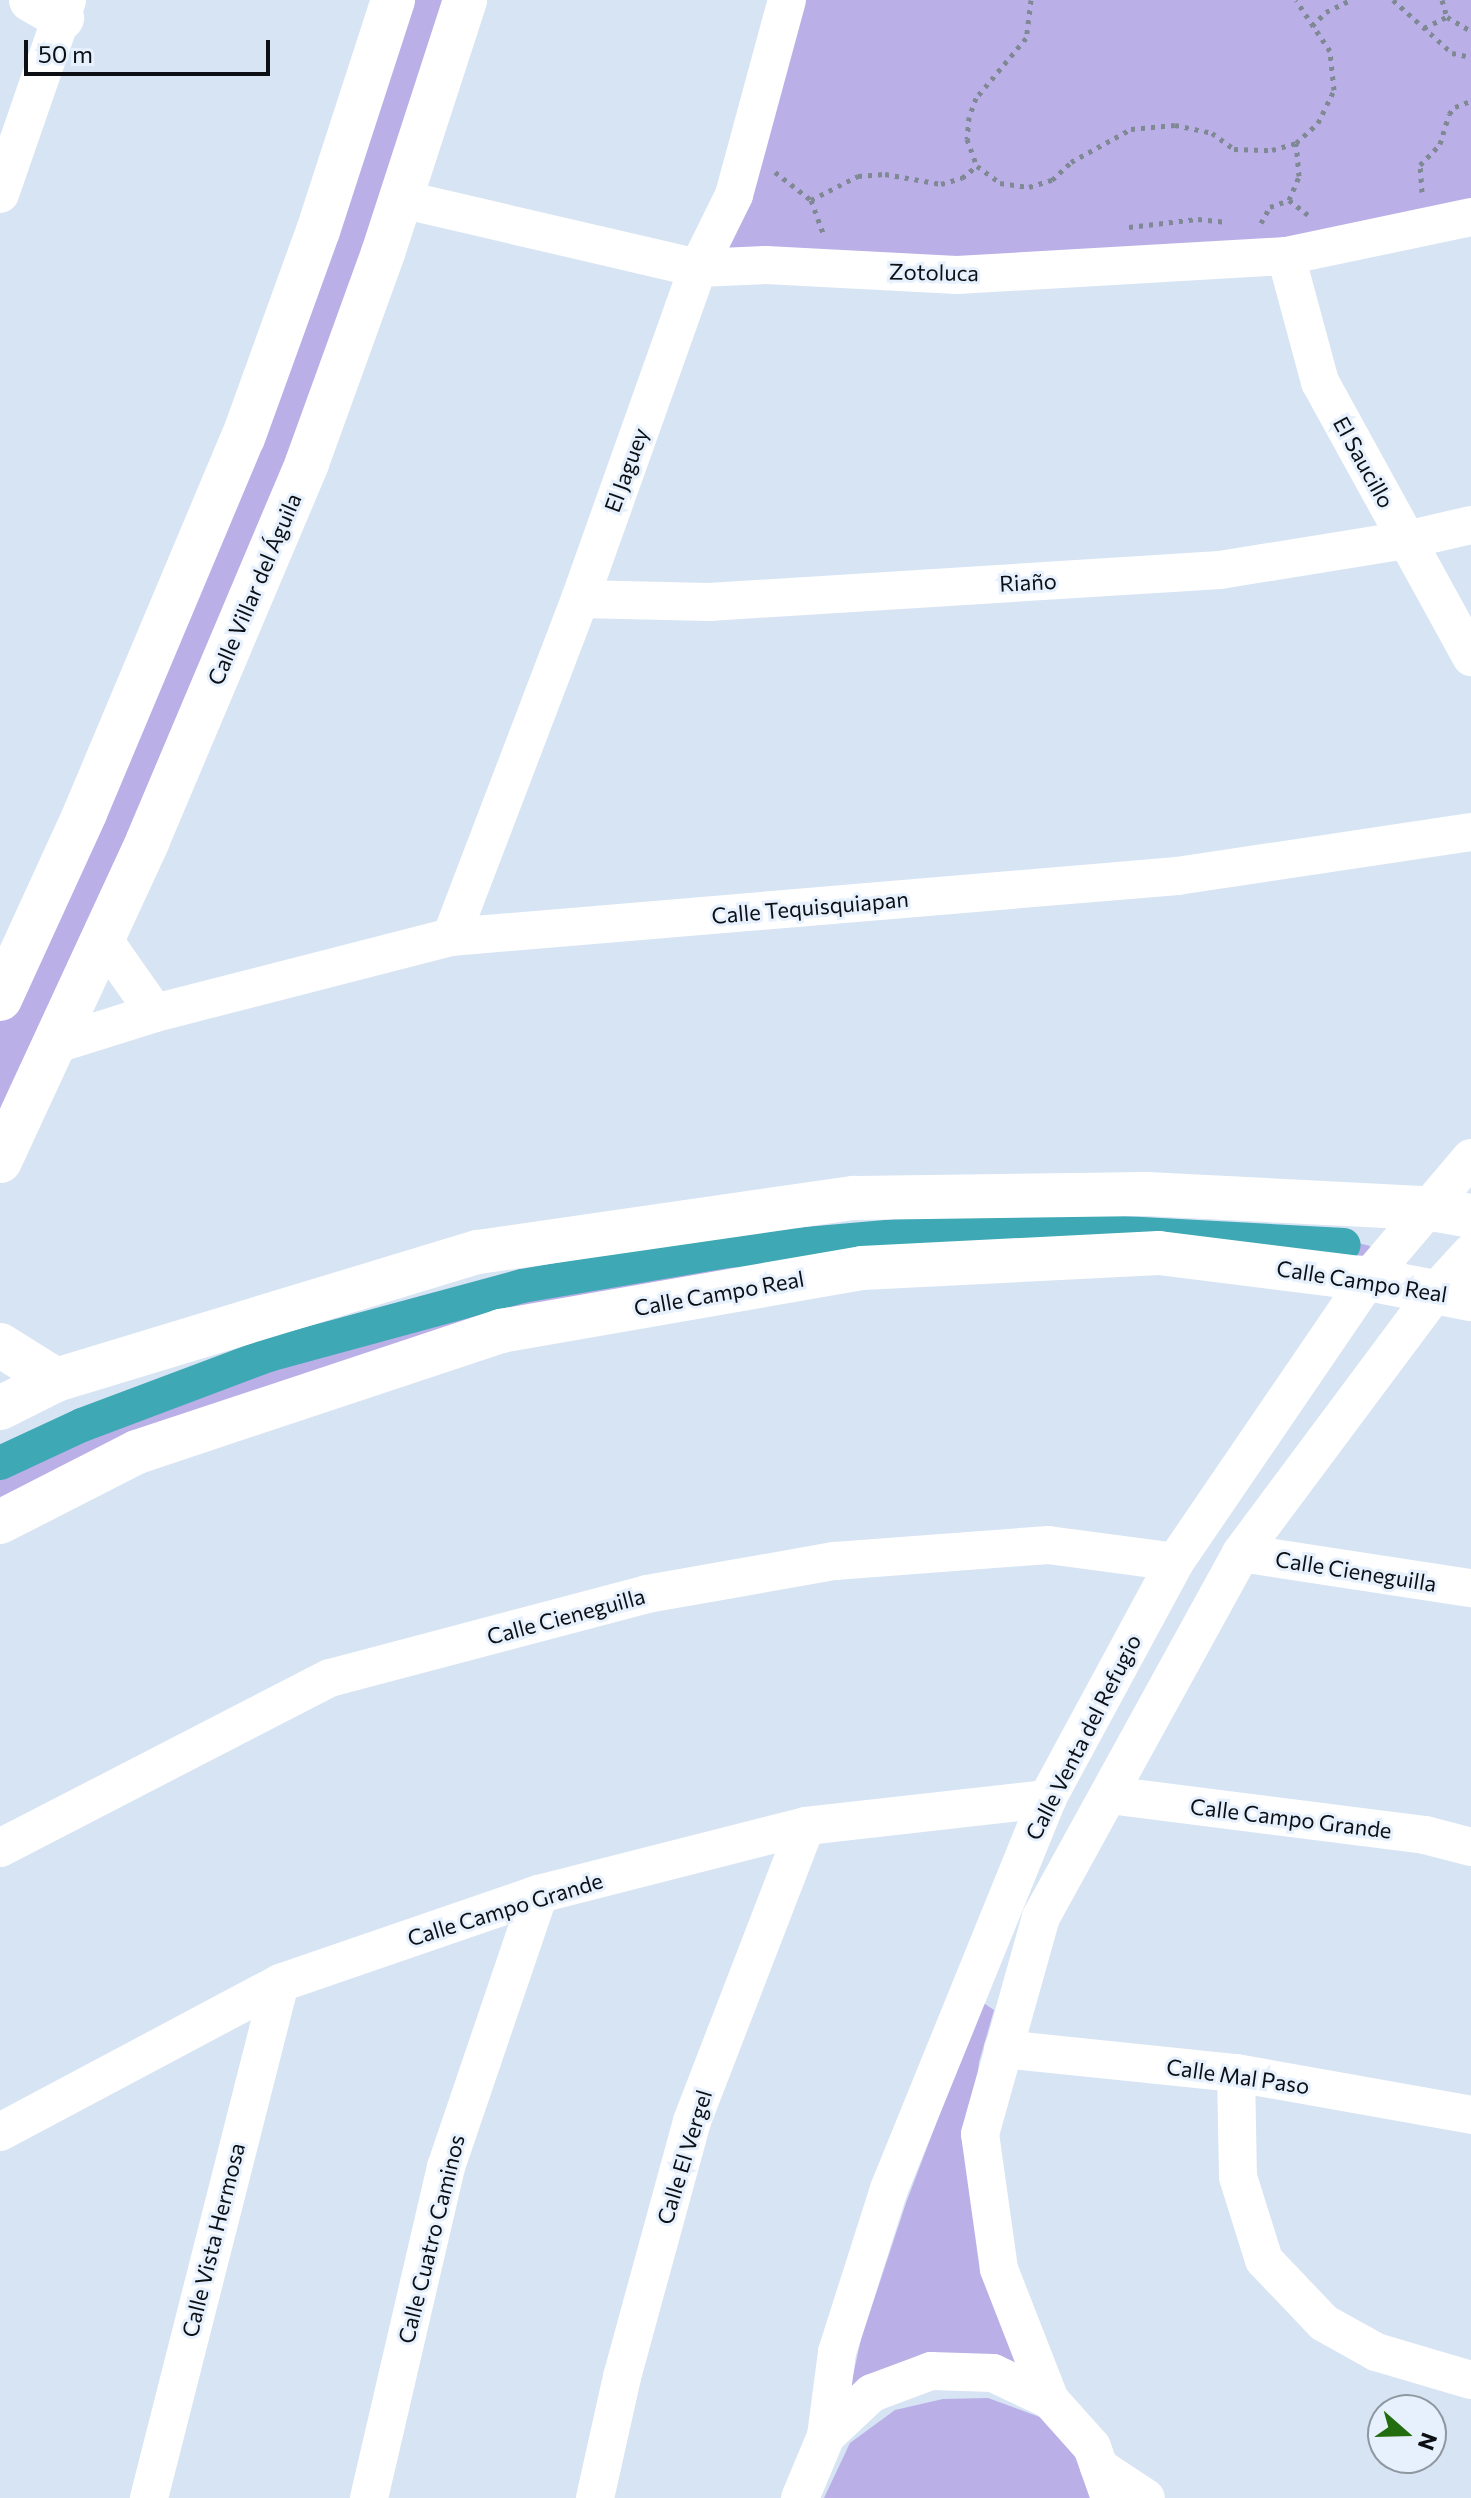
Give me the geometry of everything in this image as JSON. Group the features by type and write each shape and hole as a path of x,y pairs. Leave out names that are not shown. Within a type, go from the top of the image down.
{"street":[{"path":"0,999 85,813 243,438 318,231 393,0"},
{"name":"Calle Villar del Águila","path":"0,1161 154,826 307,463 401,199 465,0"},
{"name":"El Jaguey","path":"451,937 580,599 698,268 734,195 763,174 787,0"},
{"path":"0,194 53,6"},
{"name":"Zotoluca","path":"401,199 698,268 766,265 957,275 1286,256 1471,217"},
{"name":"El Saucillo","path":"1286,256 1320,382 1471,657"},
{"name":"Riaño","path":"580,599 709,602 1220,570 1406,540 1471,525"},
{"name":"Calle Tequisquiapan","path":"53,1045 155,1013 451,937 1177,876 1471,832"},
{"path":"103,939 155,1013"},
{"name":"Calle Venta del Refugio","path":"826,2436 837,2352 889,2189 1047,1799 1175,1562 1368,1279 1471,1158"},
{"path":"0,1408 56,1380 478,1252 854,1198 1147,1194 1426,1208 1471,1216"},
{"name":"Calle Campo Real","path":"0,1522 137,1452 501,1331 862,1268 1159,1253 1368,1279 1453,1295"},
{"path":"1146,2498 1105,2482 1092,2447 1050,2400 999,2269 980,2134 1041,1917 1241,1553 1453,1295 1471,1253"},
{"path":"0,1345 56,1380"},
{"name":"Calle Cieneguilla","path":"0,1848 330,1678 647,1594 835,1561 1048,1545 1175,1562"},
{"name":"Calle Cieneguilla","path":"1241,1553 1471,1588"},
{"name":"Calle Campo Grande","path":"1109,1795 1425,1835 1471,1847"},
{"name":"Calle Campo Grande","path":"0,2132 280,1983 539,1894 806,1826 1047,1799"},
{"name":"Calle El Vergel","path":"595,2498 622,2377 692,2121 806,1826"},
{"name":"Calle Cuatro Caminos","path":"369,2498 446,2167 539,1894"},
{"name":"Calle Vista Hermosa","path":"149,2498 280,1983"},
{"name":"Calle Mal Paso","path":"1003,2049 1236,2073 1471,2115"},
{"path":"1236,2073 1238,2177 1264,2260 1324,2323 1376,2352 1471,2380"},
{"path":"800,2498 826,2436 872,2393 931,2371 993,2373 1050,2400"}],"path":[{"path":"1031,0 1026,38 976,98 969,117 967,139 977,166 1000,183 1029,187 1052,180 1071,162 1131,129 1175,125 1212,133 1234,149 1272,150 1296,143 1318,123 1334,90 1330,51 1296,0"},
{"path":"1312,26 1326,12 1351,0"},
{"path":"1393,0 1430,37 1452,53 1471,57"},
{"path":"1442,0 1447,17 1471,31"},
{"path":"1424,28 1447,17"},
{"path":"1423,197 1420,165 1440,144 1449,114 1471,101"},
{"path":"1289,200 1299,176 1296,143"},
{"path":"811,200 858,176 885,174 941,184 962,178 977,166"},
{"path":"763,174 811,200 825,242"},
{"path":"1122,227 1198,219 1229,222"}],"shaded area":[{"path":"393,0 465,0 383,253 0,1161 0,999"},
{"path":"787,0 1471,0 1471,217 1286,256 698,268"},
{"path":"1019,1228 1293,1233 1343,1239 1370,1246 1371,1256 1274,1251 607,1303 0,1506 0,1448 293,1331 432,1293 712,1245"},
{"path":"982,2002 994,2010 979,2062 970,2166 1018,2371 847,2403 861,2339 906,2203"},
{"path":"988,2398 1045,2419 1079,2452 1097,2498 824,2498 850,2443 895,2410 943,2399"}],"waterway":[{"path":"0,1463 82,1425 268,1355 522,1286 726,1251 897,1236 1068,1230 1344,1245"}]}
